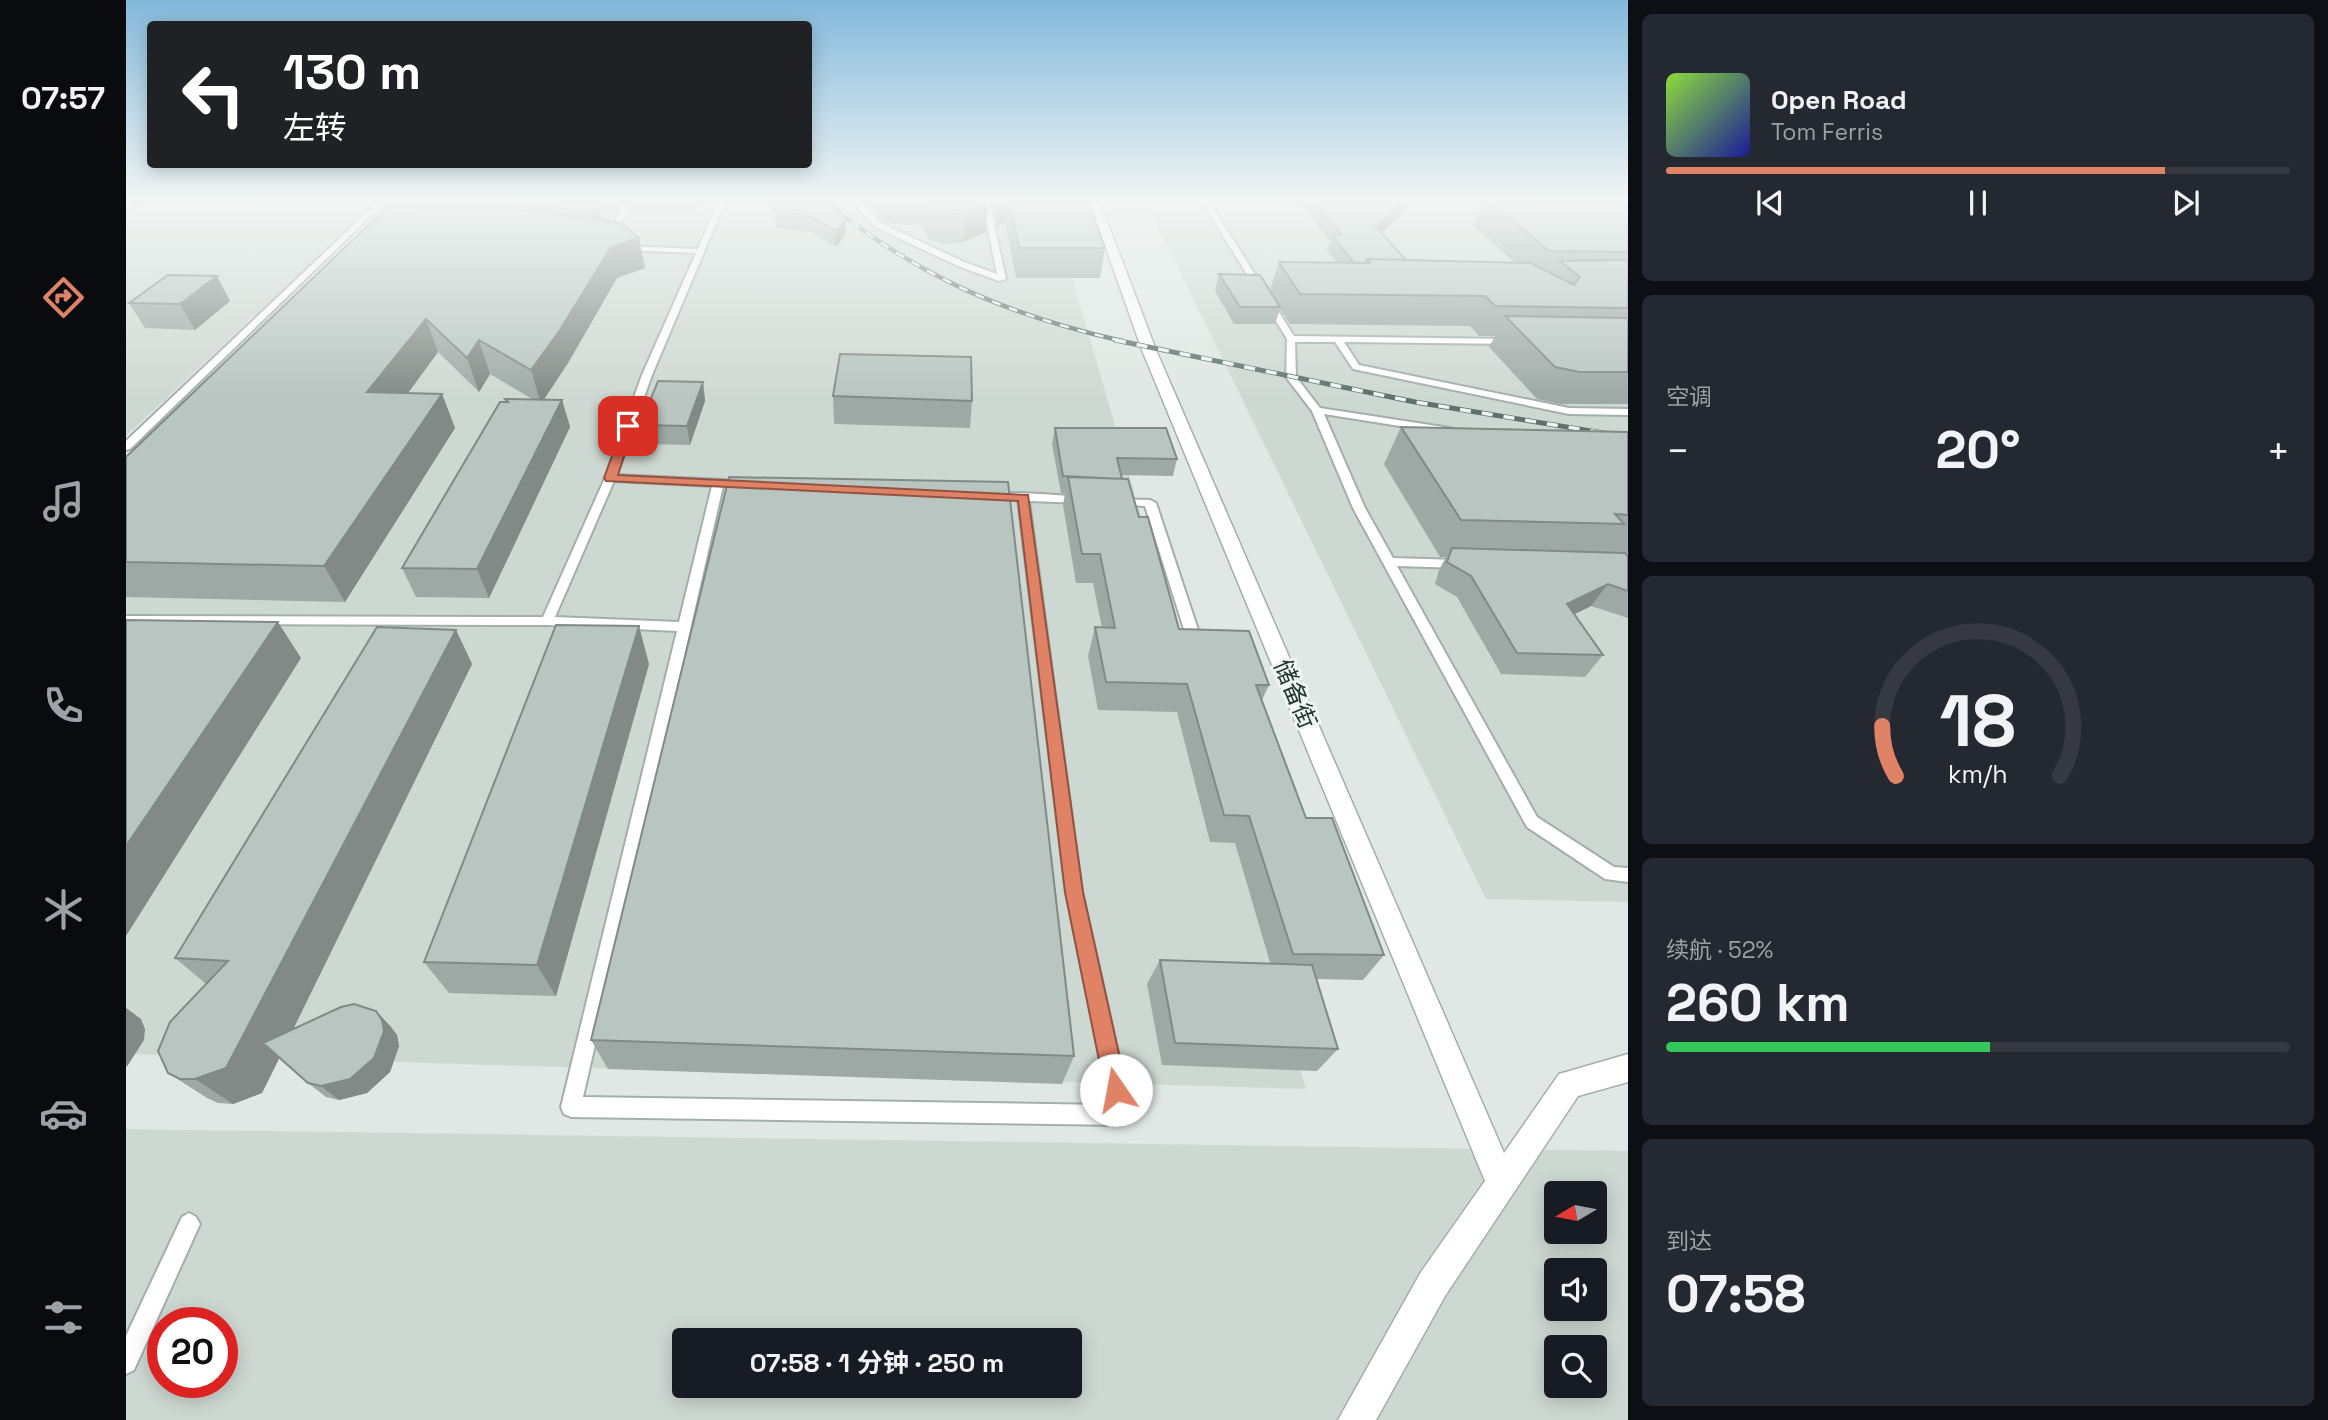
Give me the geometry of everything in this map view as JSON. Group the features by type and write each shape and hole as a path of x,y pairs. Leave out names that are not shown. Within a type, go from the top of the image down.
{"street":[{"name":"储备街","path":"1119,266 1150,350 1502,1185"},
{"path":"1356,1420 1433,1284 1569,1084 1628,1068"}],"lane":[{"path":"126,447 315,266"},
{"path":"547,621 610,478 647,375 694,266"},
{"path":"967,266 1002,279 999,266"},
{"path":"1246,266 1291,339 1291,377 1317,410 1359,508 1532,822 1611,874 1628,875"},
{"path":"1256,283 1270,283"},
{"path":"1291,339 1517,342"},
{"path":"1338,340 1356,367 1569,411 1628,412"},
{"path":"1317,410 1466,433"},
{"path":"610,478 725,483 684,627 570,1107 1122,1115 1074,892 1023,497"},
{"path":"982,495 1150,503 1196,646"},
{"path":"1388,562 1468,564"},
{"path":"126,621 547,621 684,627"},
{"path":"126,1362 189,1224"}],"shaded area":[{"path":"126,266 307,266 126,436"},
{"path":"332,266 1069,266 1306,1089 126,1054 126,467"},
{"path":"1177,266 1628,266 1628,902 1486,899"},
{"path":"126,1129 1628,1151 1628,1420 126,1420"}],"building":[{"path":"325,266 599,266 560,330 531,370 479,340 467,358 426,319 367,392 442,394 324,566 126,562 126,457"},
{"path":"1282,266 1537,266 1574,285 1580,277 1567,266 1628,266 1628,308 1495,306 1485,296 1300,294"},
{"path":"1219,274 1260,275 1280,307 1240,307"},
{"path":"168,275 217,276 180,304 129,303"},
{"path":"1505,316 1628,318 1628,372 1580,372 1555,367"},
{"path":"840,354 971,357 972,401 833,396"},
{"path":"658,381 703,382 687,426 640,425"},
{"path":"505,399 562,400 477,569 402,568 500,402 508,402"},
{"path":"1401,427 1628,432 1628,515 1615,514 1624,524 1461,520"},
{"path":"1055,428 1166,428 1177,459 1117,458 1122,479 1063,476"},
{"path":"729,477 1008,482 1074,1056 591,1040"},
{"path":"1068,477 1128,479 1139,517 1148,517 1179,629 1249,631 1269,685 1256,685 1306,818 1332,818 1384,955 1293,954 1249,816 1224,815 1187,684 1106,682 1095,627 1115,628 1100,554 1082,554"},
{"path":"1452,548 1625,553 1628,556 1628,591 1608,584 1567,604 1603,655 1517,653 1471,576 1447,562"},
{"path":"126,620 278,622 126,846"},
{"path":"556,625 639,626 537,965 424,962"},
{"path":"377,627 456,630 226,1068 195,1079 180,1079 168,1073 158,1051 170,1022 228,961 175,958"},
{"path":"1160,960 1312,965 1338,1049 1175,1043"},
{"path":"354,1004 376,1011 382,1020 384,1031 374,1058 350,1079 321,1086 308,1083 263,1043 341,1007"}],"railway":[{"path":"920,266 1000,305 1122,341"},
{"path":"1115,340 1415,402 1628,437"}],"route":[{"path":"628,426 610,478 1023,497 1074,892 1116,1090"}]}
